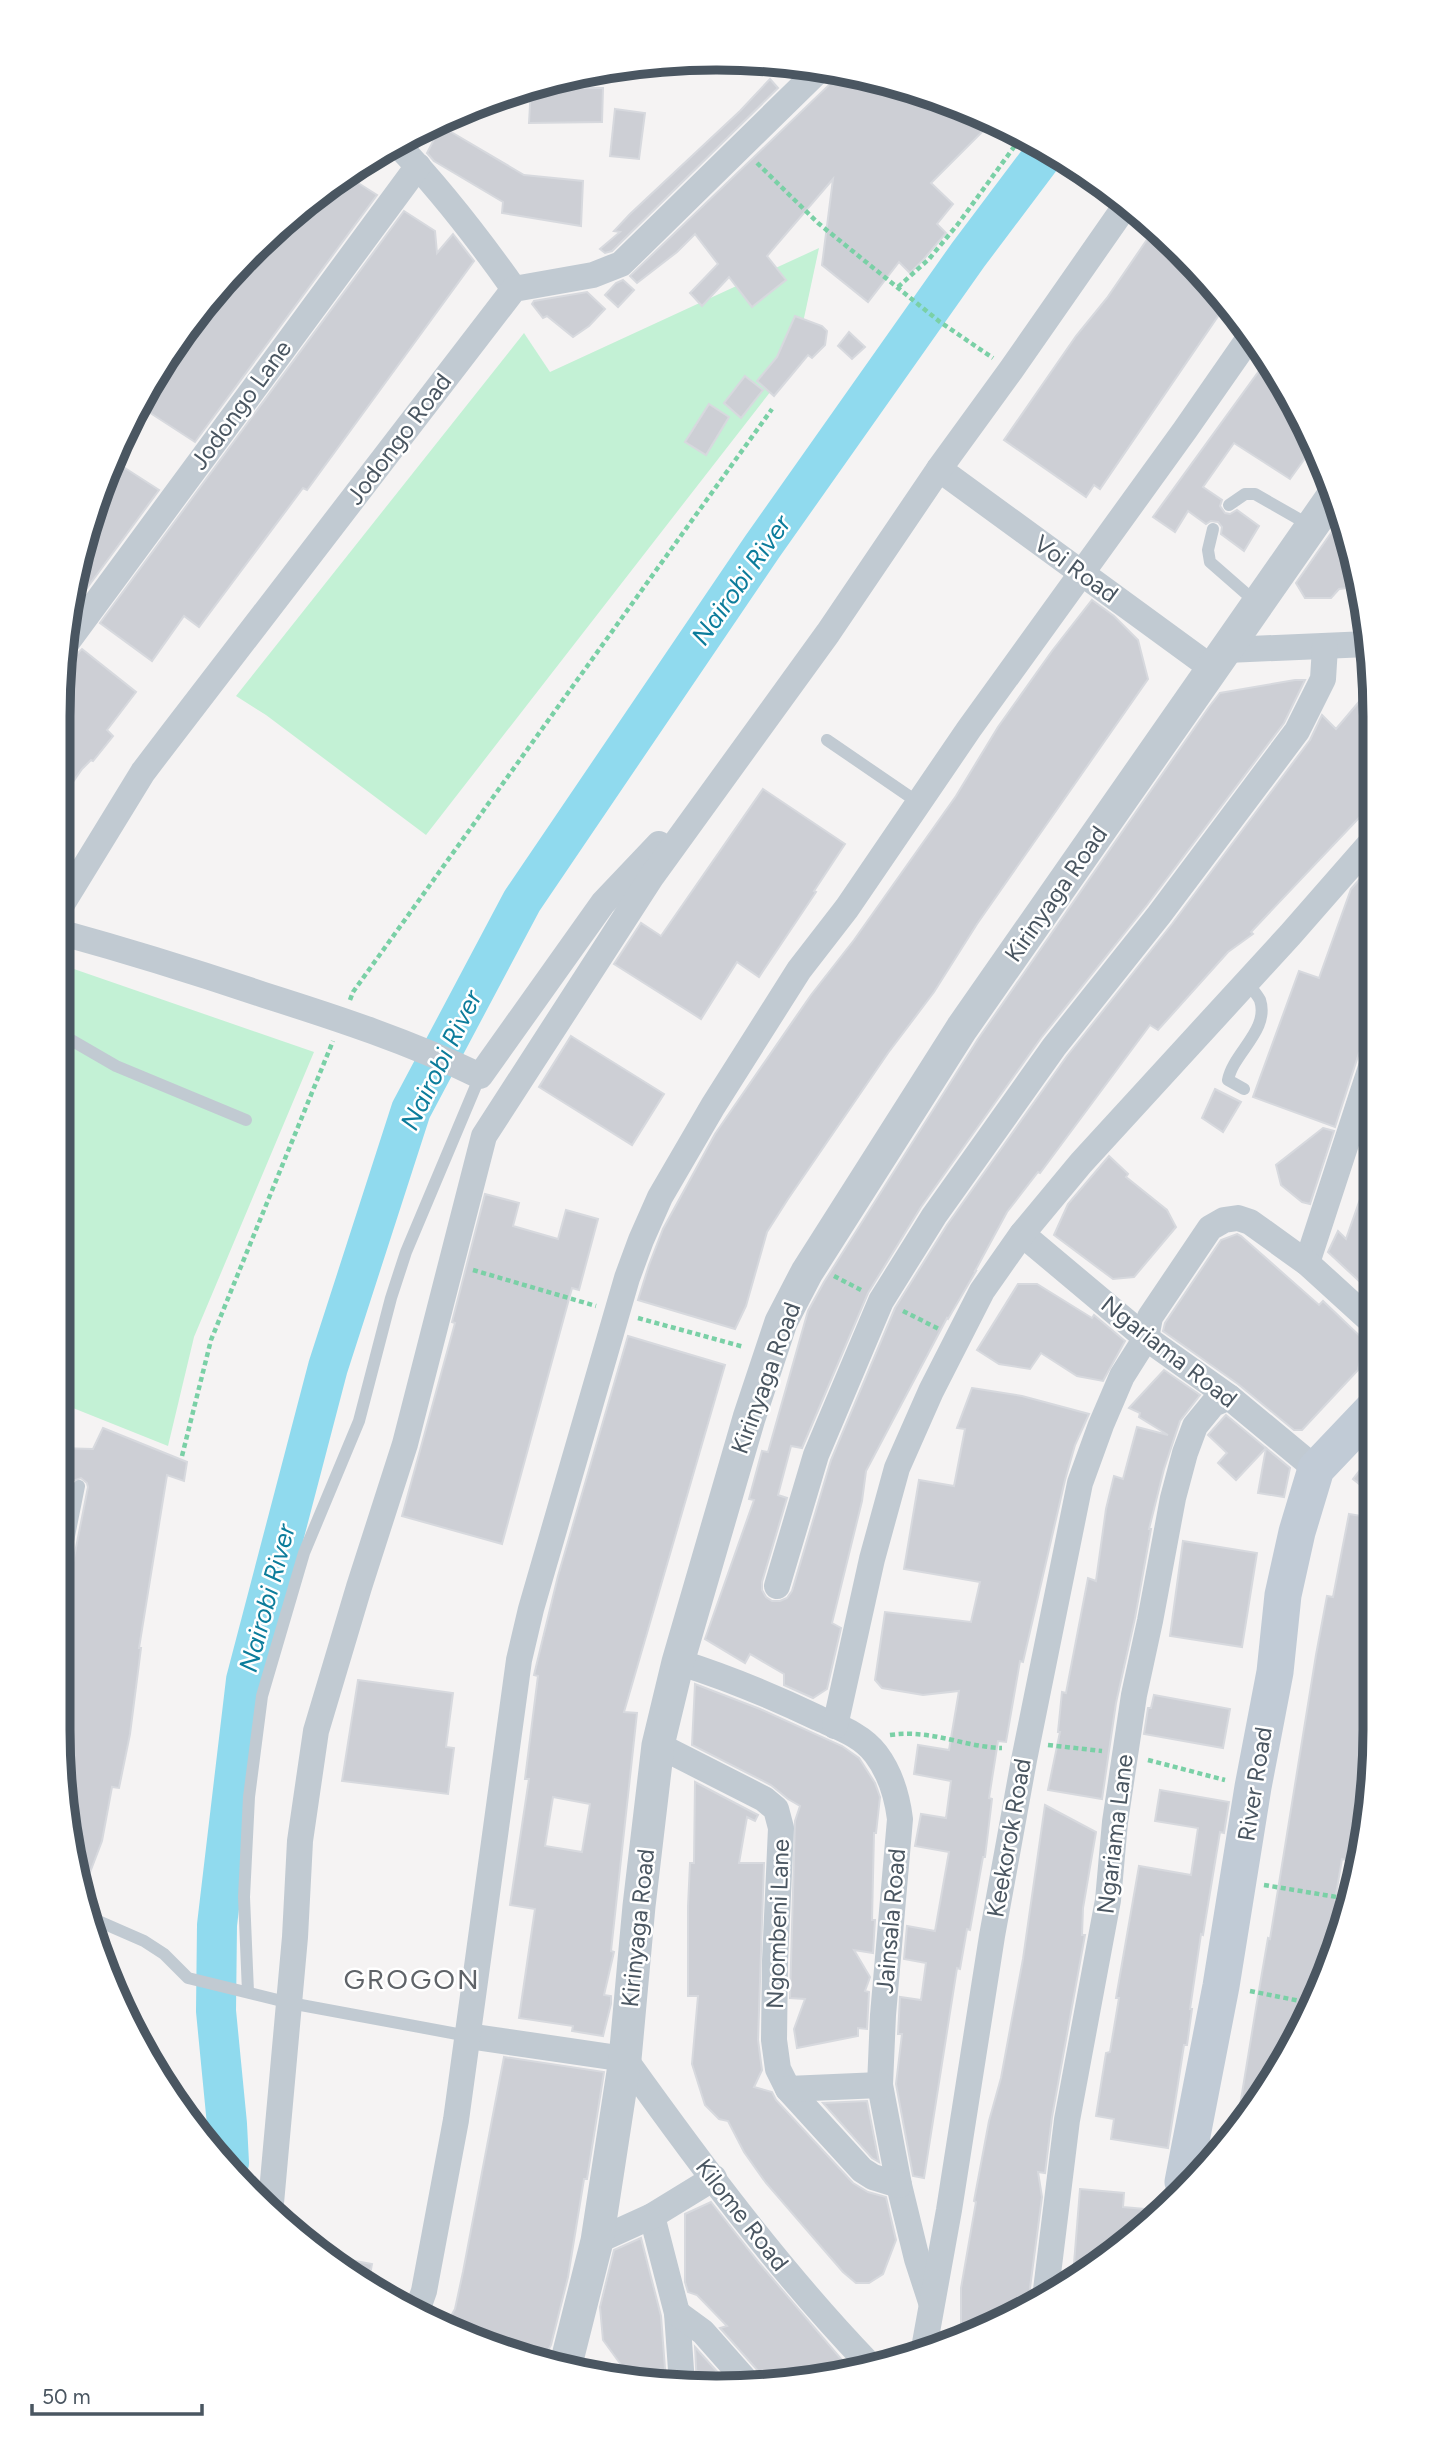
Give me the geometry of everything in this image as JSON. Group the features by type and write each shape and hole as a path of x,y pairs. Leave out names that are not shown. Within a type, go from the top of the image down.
{"main road":[{"name":"River Road","path":"1184,2176 1221,1986 1253,1787 1275,1672 1283,1595 1297,1532 1316,1469 1363,1422"}],"street":[{"path":"404,151 479,240 514,289 593,275 621,264 811,77"},
{"name":"Jodongo Lane","path":"76,630 418,166"},
{"path":"271,2199 290,2003 300,1841 316,1731 405,1444 484,1136 652,876 828,633 939,469 1121,212"},
{"name":"Jodongo Road","path":"70,891 143,772 164,743 514,289"},
{"path":"420,2303 456,2120 519,1660 531,1609 617,1312 641,1240 655,1208 713,1106 799,970 847,908 969,729 1245,344"},
{"name":"Voi Road","path":"939,469 1081,572 1220,659"},
{"name":"Kirinyaga Road","path":"567,2358 597,2241 625,2059 658,1745 678,1662 745,1431 781,1322 807,1272 955,1039 1327,504"},
{"path":"1220,659 1359,645"},
{"path":"777,1586 816,1455 877,1309 934,1216 1054,1047 1297,731 1323,679 1325,647"},
{"path":"70,935 129,951 342,1020 440,1057 480,1076 603,903 718,787"},
{"path":"835,1726 872,1559 897,1468 931,1391 982,1291 1022,1234 1081,1163 1363,851"},
{"path":"1307,1263 1363,1092"},
{"name":"Keekorok Road","path":"926,2341 983,1985 1027,1742 1080,1483 1101,1425 1122,1376 1146,1338 1150,1317 1210,1228 1224,1220 1250,1222 1307,1263 1363,1314"},
{"name":"Ngariama Road","path":"1022,1234 1146,1338 1229,1397 1316,1469"},
{"name":"Ngariama Lane","path":"1047,2285 1067,2120 1106,1912 1134,1695 1173,1498 1195,1426 1213,1404 1229,1397"},
{"name":"Jainsala Road","path":"678,1662 764,1693 857,1736 875,1753 890,1777 898,1808 880,2085 899,2185 917,2259 933,2307"},
{"name":"Ngombeni Lane","path":"658,1745 757,1794 776,1809 781,1835 777,1889 774,2039 778,2069 788,2089 862,2170 873,2177 899,2185"},
{"path":"468,2036 625,2059"},
{"name":"Kilome Road","path":"625,2059 675,2130 774,2259 822,2315 865,2359"},
{"path":"788,2089 880,2085"},
{"path":"597,2241 652,2216 713,2178"},
{"path":"652,2216 677,2313 681,2375"},
{"path":"677,2313 703,2333 741,2375"}],"lane":[{"path":"1229,505 1245,494 1255,494 1311,526"},
{"path":"1213,529 1208,550 1210,562 1258,604"},
{"path":"828,740 919,803"},
{"path":"1244,1089 1228,1080 1230,1068 1255,1032 1261,1010 1259,998 1247,982"},
{"path":"70,1039 116,1066 246,1119"},
{"path":"248,1992 244,1897 249,1797 262,1696 304,1553 359,1421 405,1252 480,1076"},
{"path":"70,1531 79,1486"},
{"path":"99,1922 144,1941 164,1954 188,1978 290,2003 468,2036"}],"path":[{"path":"899,288 929,259 958,224 1016,144"},
{"path":"741,147 818,223 940,322 1011,370"},
{"path":"182,1456 211,1340 353,992 772,409"},
{"path":"449,1268 464,1268 770,1354"},
{"path":"905,1733 936,1735 999,1749 1027,1742 1125,1754 1253,1787"},
{"path":"1239,1881 1341,1898"},
{"path":"1221,1986 1302,2002"}],"green space":[{"path":"819,248 795,360 426,835 266,715 236,696 524,333 550,372"},
{"path":"70,969 314,1052 194,1337 168,1446 70,1407"}],"building":[{"path":"770,79 778,88 612,251 605,253 600,249 620,232 614,231 630,214 740,111"},
{"path":"831,80 884,92 924,104 985,129 931,183 953,204 937,224 946,233 910,273 899,262 868,302 822,265 833,179 767,256 786,280 752,307 729,277 702,306 690,293 718,264 695,234 677,252 637,283 630,276"},
{"path":"565,88 603,88 602,122 529,123 530,98"},
{"path":"615,109 645,113 639,159 610,156"},
{"path":"447,129 524,175 583,181 581,226 502,213 503,202 434,161 427,153 437,134"},
{"path":"355,181 377,195 195,442 147,411 179,357 204,323 259,259 323,204"},
{"path":"404,211 435,231 437,253 453,234 474,261 307,490 303,488 199,627 184,616 152,661 100,623"},
{"path":"1149,236 1203,290 1221,312 1100,489 1094,485 1086,497 1004,440 1076,336 1107,298"},
{"path":"623,280 634,290 618,307 605,295 616,283"},
{"path":"587,292 605,309 589,326 573,337 547,316 543,318 532,304 534,301"},
{"path":"795,316 822,326 827,331 825,345 812,358 808,355 774,396 757,381 777,357"},
{"path":"849,332 865,347 852,359 838,346"},
{"path":"1261,368 1307,455 1290,479 1234,443 1203,487 1222,500 1220,506 1225,513 1230,514 1237,510 1259,526 1244,551 1221,534 1222,527 1218,522 1211,521 1206,524 1188,511 1175,532 1153,517"},
{"path":"745,376 763,390 741,418 724,403"},
{"path":"709,404 729,417 706,455 685,442"},
{"path":"121,465 159,490 81,596 104,509"},
{"path":"1335,528 1350,588 1339,589 1331,598 1305,598 1296,583"},
{"path":"1092,600 1114,616 1138,640 1148,679 767,1232 746,1306 735,1329 638,1300 663,1229 715,1134 811,995 854,940 956,796 998,727"},
{"path":"82,649 136,692 107,730 113,736 70,786 70,716 73,658"},
{"path":"1305,680 1284,723 1147,905 1041,1038 921,1207 868,1293 802,1448 791,1446 778,1495 787,1498 762,1582 766,1597 772,1601 780,1601 787,1598 792,1591 831,1460 895,1308 947,1225 1067,1056 1172,924 1310,740 1322,715 1336,729 1363,698 1363,814 1251,932 1253,934 1228,952 1158,1030 1150,1025 1040,1173 1038,1172 1007,1212 866,1471 862,1501 832,1623 841,1628 827,1689 813,1698 784,1685 784,1674 750,1654 745,1663 705,1639 754,1500 749,1499 762,1451 768,1452 808,1311 978,1039 1220,693"},
{"path":"763,789 845,844 759,977 737,962 701,1019 614,964 641,923 661,936"},
{"path":"1363,875 1363,1049 1359,1053 1335,1127 1253,1097 1299,971 1319,978 1351,889"},
{"path":"571,1036 664,1094 632,1145 539,1087"},
{"path":"1215,1089 1241,1102 1223,1132 1202,1118"},
{"path":"1323,1128 1334,1131 1310,1204 1302,1202 1281,1185 1276,1165"},
{"path":"1109,1156 1128,1174 1126,1177 1167,1210 1176,1227 1134,1277 1113,1279 1054,1235 1068,1204"},
{"path":"1363,1191 1363,1285 1328,1252 1338,1231 1346,1239"},
{"path":"485,1194 519,1203 513,1226 558,1239 566,1210 598,1219 579,1290 572,1288 502,1544 402,1516 455,1323 452,1322"},
{"path":"1237,1234 1241,1236 1319,1305 1323,1301 1363,1339 1358,1370 1302,1430 1294,1430 1238,1384 1163,1331 1165,1323 1221,1240"},
{"path":"1018,1284 1037,1284 1092,1318 1094,1315 1125,1341 1103,1381 1077,1376 1041,1353 1030,1369 999,1364 977,1350"},
{"path":"628,1336 725,1365 624,1712 637,1713 611,1951 614,1952 604,1995 611,1996 611,2004 603,2036 572,2031 573,2026 519,2018 535,1909 510,1905 529,1779 525,1779 538,1676 534,1675 558,1576","holes":["553,1797 590,1804 582,1852 545,1846"]},
{"path":"1164,1370 1200,1395 1180,1421 1164,1469 1149,1529 1135,1618 1116,1703 1102,1799 1048,1790 1060,1732 1062,1692 1066,1693 1088,1578 1096,1581 1106,1509 1114,1476 1123,1479 1137,1427 1168,1435 1139,1417 1140,1413 1129,1408"},
{"path":"972,1388 1022,1396 1089,1414 1075,1445 1065,1480 1023,1662 1020,1661 1006,1742 998,1741 989,1798 992,1799 985,1857 970,1930 967,1929 960,1969 957,1968 924,2178 913,2176 896,2084 902,2034 898,2034 900,1997 921,2000 926,1963 904,1959 907,1926 935,1931 949,1852 915,1846 921,1814 946,1818 951,1781 914,1774 918,1745 949,1750 959,1691 923,1695 882,1688 875,1680 885,1612 971,1622 980,1582 904,1569 919,1480 954,1486 965,1429 957,1428"},
{"path":"1226,1415 1266,1448 1236,1480 1218,1463 1227,1453 1208,1435"},
{"path":"103,1428 187,1462 184,1481 167,1475 139,1648 130,1734 119,1788 112,1787 102,1841 88,1879 71,1772 70,1578 88,1487 81,1478 72,1481 70,1490 70,1448 93,1449"},
{"path":"1266,1448 1290,1468 1284,1497 1258,1493"},
{"path":"1363,1466 1363,1487 1353,1479"},
{"path":"1349,1514 1363,1516 1362,1772 1351,1858 1350,1861 1342,1859 1335,1900 1340,1901 1314,1977 1276,2053 1240,2109 1316,1655 1327,1596 1333,1597"},
{"path":"1183,1541 1257,1553 1242,1647 1170,1636"},
{"path":"358,1680 453,1693 446,1747 454,1748 448,1794 342,1781"},
{"path":"695,1684 760,1709 842,1746 859,1758 875,1783 880,1797 874,1833 873,1953 854,1950 870,1977 865,1991 869,1992 867,2029 858,2028 858,2036 797,2048 794,2029 805,1999 790,1998 795,1821 800,1806 771,1785 692,1745"},
{"path":"1154,1695 1230,1709 1223,1748 1144,1734 1148,1708 1151,1708"},
{"path":"695,1782 758,1815 755,1821 747,1817 739,1863 764,1863 758,2040 762,2070 754,2087 772,2092 776,2100 853,2183 868,2192 886,2197 896,2240 883,2274 869,2283 856,2283 843,2272 766,2183 744,2152 728,2121 719,2119 705,2105 692,2064 698,1996 688,1996 688,1906 690,1863 694,1863"},
{"path":"1160,1790 1229,1802 1224,1833 1220,1832 1203,1935 1201,1934 1187,2045 1184,2045 1168,2148 1111,2139 1114,2119 1096,2116 1106,2053 1110,2052 1119,1998 1116,1998 1139,1866 1191,1875 1198,1828 1155,1821"},
{"path":"1045,1805 1096,1832 1083,1908 1082,1935 1085,1935 1052,2117 1045,2173 1038,2172 1042,2197 1031,2294 961,2328 961,2288 976,2202 974,2201 1023,1959"},
{"path":"504,2057 604,2072 568,2277 547,2353 509,2342 450,2318 455,2309"},
{"path":"867,2101 879,2162 872,2158 823,2103"},
{"path":"1080,2189 1124,2193 1123,2207 1150,2209 1110,2242 1074,2268"},
{"path":"711,2202 845,2364 761,2375 720,2328 727,2326 697,2295 688,2292 685,2282 685,2214"},
{"path":"641,2238 661,2316 665,2374 624,2369 603,2340 600,2307 614,2250"},
{"path":"347,2259 372,2264 370,2275"},
{"path":"695,2347 721,2376 696,2376"}],"waterway":[{"name":"Nairobi River","path":"229,2154 216,2011 217,1925 246,1680 328,1367 411,1110 522,901 762,547 968,255 1041,158"}],"district":[{"name":"GROGON","path":"412,1979"}]}
